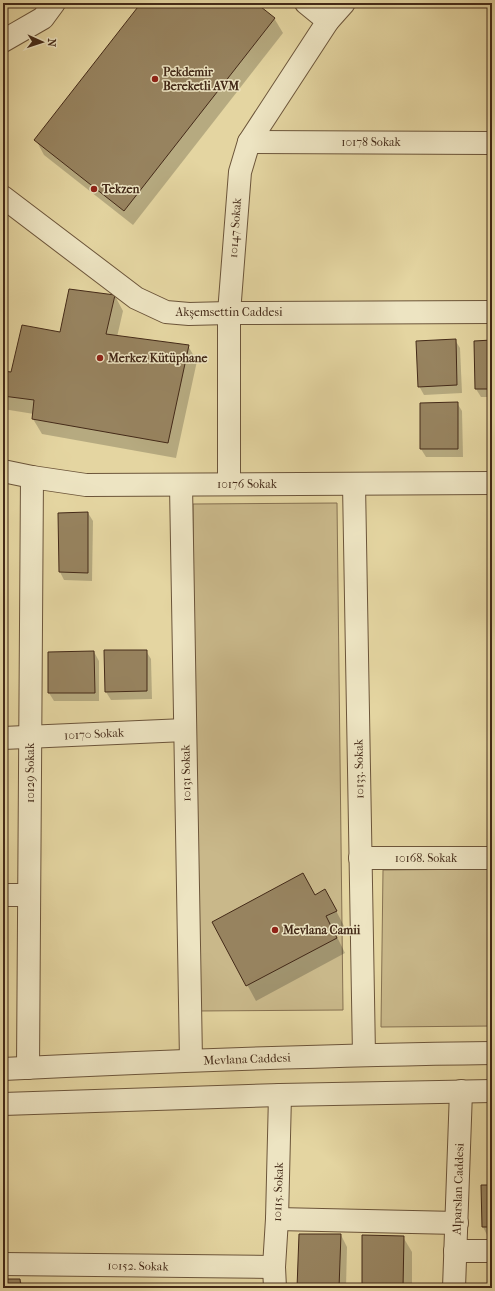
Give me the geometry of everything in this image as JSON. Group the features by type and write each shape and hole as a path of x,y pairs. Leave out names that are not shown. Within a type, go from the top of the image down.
{"street":[{"path":"3,41 43,18 54,3"},
{"path":"306,3 328,21"},
{"name":"10147 Sokak","path":"229,484 229,313 240,172 249,142 328,21 344,3"},
{"name":"10178 Sokak","path":"249,142 492,143"},
{"name":"Akşemsettin Caddesi","path":"5,205 136,298 166,312 189,314 492,312"},
{"name":"10176 Sokak","path":"3,471 86,485 492,483"},
{"name":"10129 Sokak","path":"28,1068 32,477"},
{"name":"10133. Sokak","path":"354,484 364,1055"},
{"name":"10131 Sokak","path":"181,485 191,1060"},
{"name":"10170 Sokak","path":"3,738 185,730"},
{"name":"10168. Sokak","path":"360,858 492,858"},
{"path":"3,895 30,895"},
{"name":"Mevlana Caddesi","path":"3,1070 191,1060 492,1053"},
{"name":"Alparslan Caddesi","path":"454,1288 461,1091"},
{"path":"3,1104 280,1095 492,1091"},
{"name":"10115. Sokak","path":"274,1278 280,1095"},
{"path":"277,1219 457,1223"},
{"path":"455,1251 492,1252"},
{"name":"10152. Sokak","path":"3,1264 274,1278"}],"shaded area":[{"path":"337,503 343,1010 196,1011 193,504"},
{"path":"492,869 492,1026 381,1027 383,870"}],"building":[{"name":"Pekdemir Bereketli AVM","path":"141,3 256,3 275,18 124,211 34,140"},
{"name":"Merkez Kütüphane","path":"69,289 115,295 106,334 189,345 168,443 32,419 34,400 3,396 3,371 11,372 22,325 60,332"},
{"path":"456,339 457,385 418,387 416,341"},
{"path":"492,340 492,389 475,389 474,341"},
{"path":"458,402 458,449 420,449 420,403"},
{"path":"88,512 88,573 59,572 58,513"},
{"path":"104,650 147,650 147,691 105,692"},
{"path":"94,651 95,693 48,693 48,652"},
{"name":"Mevlana Camii","path":"303,873 315,895 325,889 337,911 326,916 337,938 246,986 212,922"},
{"path":"481,1185 492,1185 492,1227 482,1227"},
{"path":"299,1234 341,1234 339,1288 297,1288"},
{"path":"362,1235 404,1236 403,1288 362,1288"},
{"path":"3,1279 20,1279 21,1288 3,1288"},
{"path":"479,1284 492,1285 492,1288 478,1288"},
{"path":"78,1285 78,1288 37,1288 36,1286"},
{"path":"95,1286 135,1286 135,1288 95,1288"},
{"path":"159,1286 242,1286 242,1288 159,1288"}],"place":[{"name":"Pekdemir Bereketli AVM","path":"155,79"},
{"name":"Tekzen","path":"94,189"},
{"name":"Merkez Kütüphane","path":"100,358"},
{"name":"Mevlana Camii","path":"275,930"}]}
